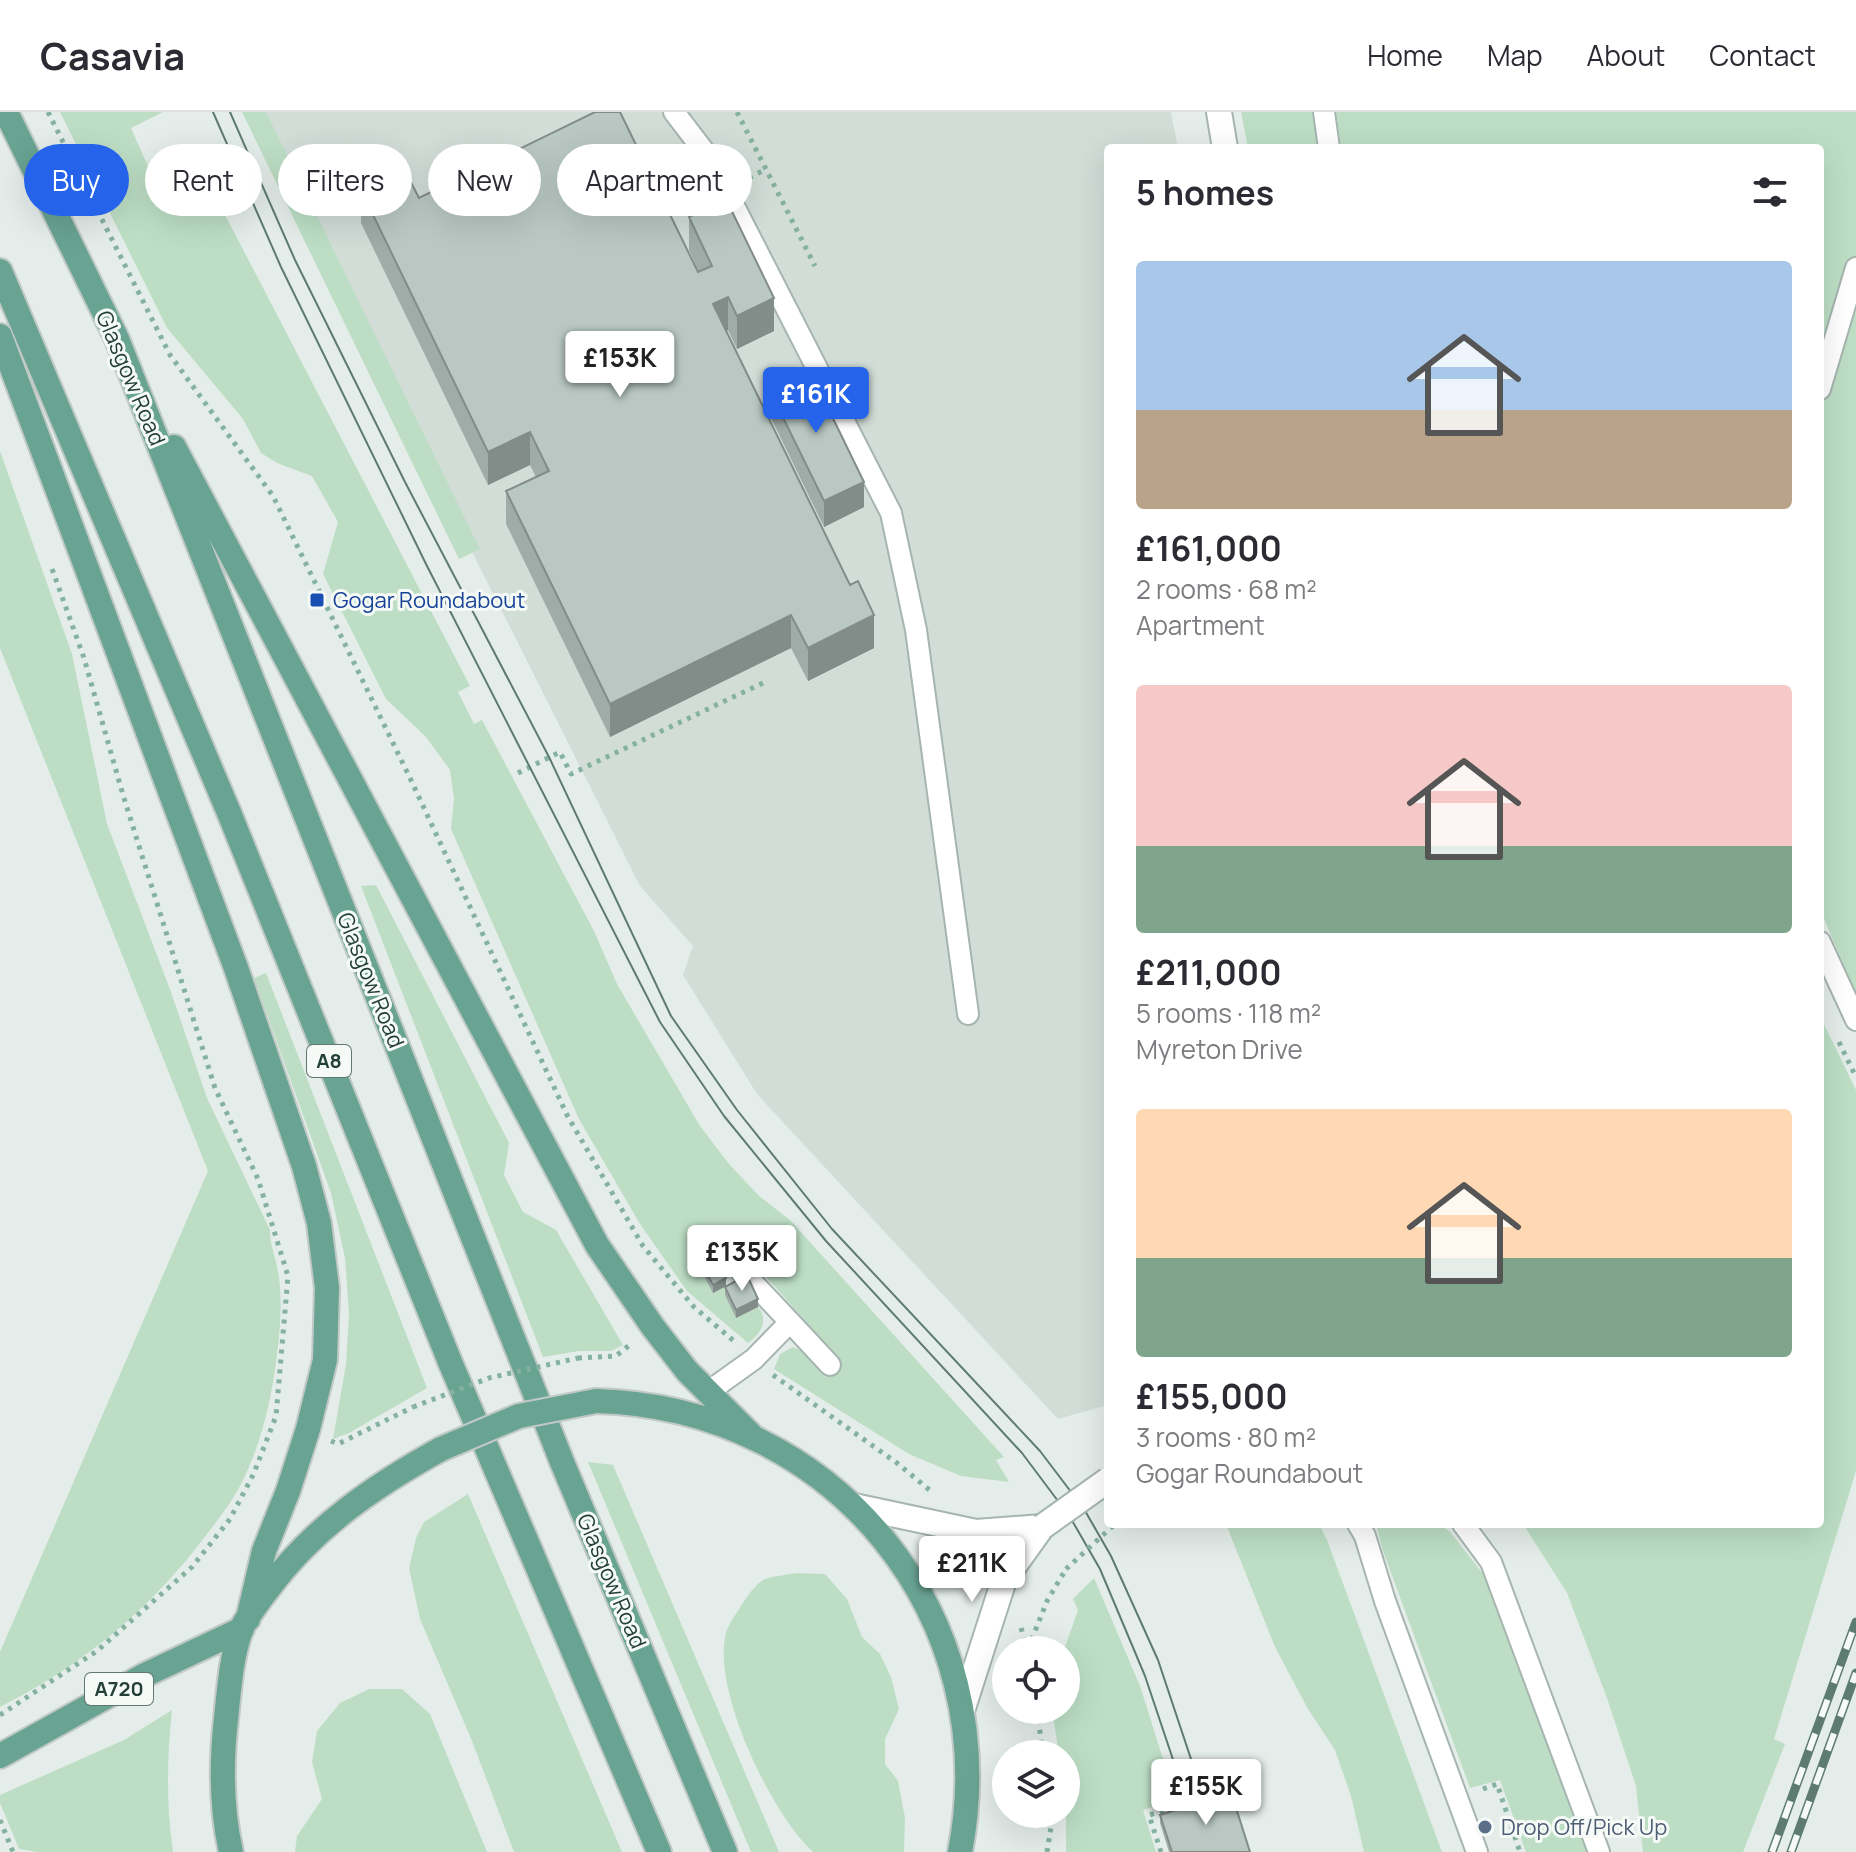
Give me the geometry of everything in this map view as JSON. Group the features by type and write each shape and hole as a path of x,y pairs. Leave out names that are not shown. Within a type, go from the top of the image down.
{"main road":[{"name":"Glasgow Road","path":"6,112 117,339 562,1462 725,1852"},
{"name":"A8","path":"0,271 230,815 450,1362 659,1852"},
{"path":"0,336 225,939 304,1166 319,1223 327,1288 325,1360 308,1429 264,1551 232,1672 222,1759 225,1828 231,1852"},
{"path":"117,339 597,1245 687,1371 751,1435"},
{"path":"245,1624 285,1566 317,1532 357,1499 441,1449 519,1416 596,1401 689,1413 751,1435 810,1469 854,1506 888,1544 915,1582 945,1646 962,1711 968,1791 960,1852"},
{"name":"A720","path":"0,1756 145,1675 245,1624"}],"street":[{"path":"1219,112 1224,144"},
{"path":"962,1711 1004,1580 1042,1527 1104,1483"},
{"path":"854,1506 976,1532 1042,1527"}],"lane":[{"path":"674,112 710,159 891,513 916,630 968,1014"},
{"path":"1324,112 1328,144"},
{"path":"1824,376 1856,268"},
{"path":"1824,951 1856,1020"},
{"path":"738,1267 830,1365"},
{"path":"708,1392 754,1359 790,1322"},
{"path":"1364,1528 1385,1601 1477,1852"},
{"path":"1466,1528 1491,1562 1599,1852"}],"path":[{"path":"48,112 170,355 273,496 410,778 567,1115 643,1246 694,1307 754,1359"},
{"path":"737,112 815,266"},
{"path":"0,1715 97,1651 192,1567 230,1519 254,1473 276,1416 288,1276 258,1179 215,1088 123,795 84,658 47,555"},
{"path":"518,773 560,752 571,774 767,681"},
{"path":"276,1416 338,1444 413,1407 489,1378 578,1358"},
{"path":"1033,1636 1047,1601 1066,1569 1111,1528"},
{"path":"1457,1798 1497,1784 1520,1852"},
{"path":"1161,1852 1149,1815 1210,1797 1213,1806"},
{"path":"1168,1810 1170,1820"},
{"path":"0,1820 13,1852"},
{"path":"1047,1852 1051,1828"}],"shaded area":[{"path":"251,112 1171,112 1177,144 1104,144 1104,1406 1058,1419 757,1094 683,975 693,946 640,886 303,216 412,216 412,144 278,144 278,166"}],"green space":[{"path":"60,112 163,112 131,128 145,160 145,216 226,216 470,686 458,692 474,724 482,720 594,931 617,984 700,1126 729,1164 759,1196 790,1220 1004,1457 996,1460 1009,1482 961,1476 909,1454 774,1369 780,1354 793,1347 802,1351 825,1377 841,1361 745,1253 719,1274 736,1318 758,1307 761,1312 762,1326 748,1343 687,1291 640,1224 579,1119 451,829 454,799 450,770 426,737 386,699 323,574 338,522 312,476 277,463 261,453 243,419 167,328 112,216 129,216 129,144 76,144"},
{"path":"242,112 266,112 282,144 278,144 278,186 262,153 262,144 258,144"},
{"path":"1241,112 1315,112 1319,144 1247,144"},
{"path":"1336,112 1856,112 1856,994 1824,918 1824,144 1340,144"},
{"path":"292,216 317,216 480,549 459,559"},
{"path":"0,451 72,654 107,824 171,992 207,1098 270,1230 281,1305 276,1362 264,1422 250,1465 227,1507 186,1561 139,1610 59,1673 0,1707 0,1652 208,1171 0,648"},
{"path":"376,885 509,1143 504,1175 523,1212 556,1230 623,1345 611,1351 579,1351 543,1357 361,886"},
{"path":"266,973 427,1388 333,1439 346,1364 349,1314 345,1258 331,1193 254,978"},
{"path":"1824,1024 1856,1090 1856,1471 1774,1739 1785,1744 1743,1852 1643,1852 1636,1786 1567,1593 1526,1528 1824,1528"},
{"path":"588,1462 613,1465 779,1852 751,1852"},
{"path":"468,1494 622,1852 514,1852 472,1741 420,1619 409,1568 416,1538 424,1522"},
{"path":"1228,1528 1321,1528 1442,1852 1364,1852 1351,1796 1335,1750 1308,1709 1275,1647"},
{"path":"1377,1528 1444,1528 1484,1575 1590,1852 1526,1852 1500,1780 1470,1788"},
{"path":"796,1573 825,1574 847,1599 862,1637 880,1654 891,1677 899,1709 885,1739 885,1764 898,1781 905,1818 904,1852 813,1852 780,1810 748,1750 728,1686 724,1657 726,1633 758,1584 765,1579"},
{"path":"1094,1578 1140,1686 1176,1800 1143,1810 1156,1852 1066,1852 1066,1828 1080,1828 1080,1740 1057,1740 1054,1724 1080,1724 1080,1636 1069,1636 1078,1610 1073,1599"},
{"path":"369,1689 402,1689 430,1714 487,1852 295,1852 297,1836 322,1799 312,1762 317,1731 340,1703"},
{"path":"172,1710 168,1781 173,1852 38,1852 19,1849 0,1803 0,1795 124,1740"}],"building":[{"path":"595,112 620,112 636,144 557,144 557,216 671,216 698,272 712,266 689,217 734,216 774,298 737,316 728,297 713,304 850,585 858,581 874,615 808,648 791,615 610,704 506,491 549,471 530,432 488,452 374,216 412,216 412,184 419,198 428,194 428,216 541,216 541,144 530,144"},
{"path":"809,369 864,482 824,501 769,389"},
{"path":"717,1263 726,1278 713,1285 705,1270"},
{"path":"747,1275 758,1299 736,1310 725,1287"},
{"path":"1231,1792 1250,1852 1172,1852 1160,1815"}],"tram line":[{"path":"213,112 281,267 426,564 660,1022 724,1116 826,1241 1022,1453 1070,1517 1100,1569 1145,1676 1204,1852"},
{"path":"230,112 295,260 405,482 549,757 671,1016 737,1110 832,1229 1040,1451 1084,1509 1111,1556 1158,1660 1222,1852"}],"railway":[{"path":"1772,1852 1856,1622"},
{"path":"1791,1852 1856,1673"}],"place":[{"name":"Gogar Roundabout","path":"317,600"},
{"name":"Drop Off/Pick Up","path":"1485,1827"}]}
